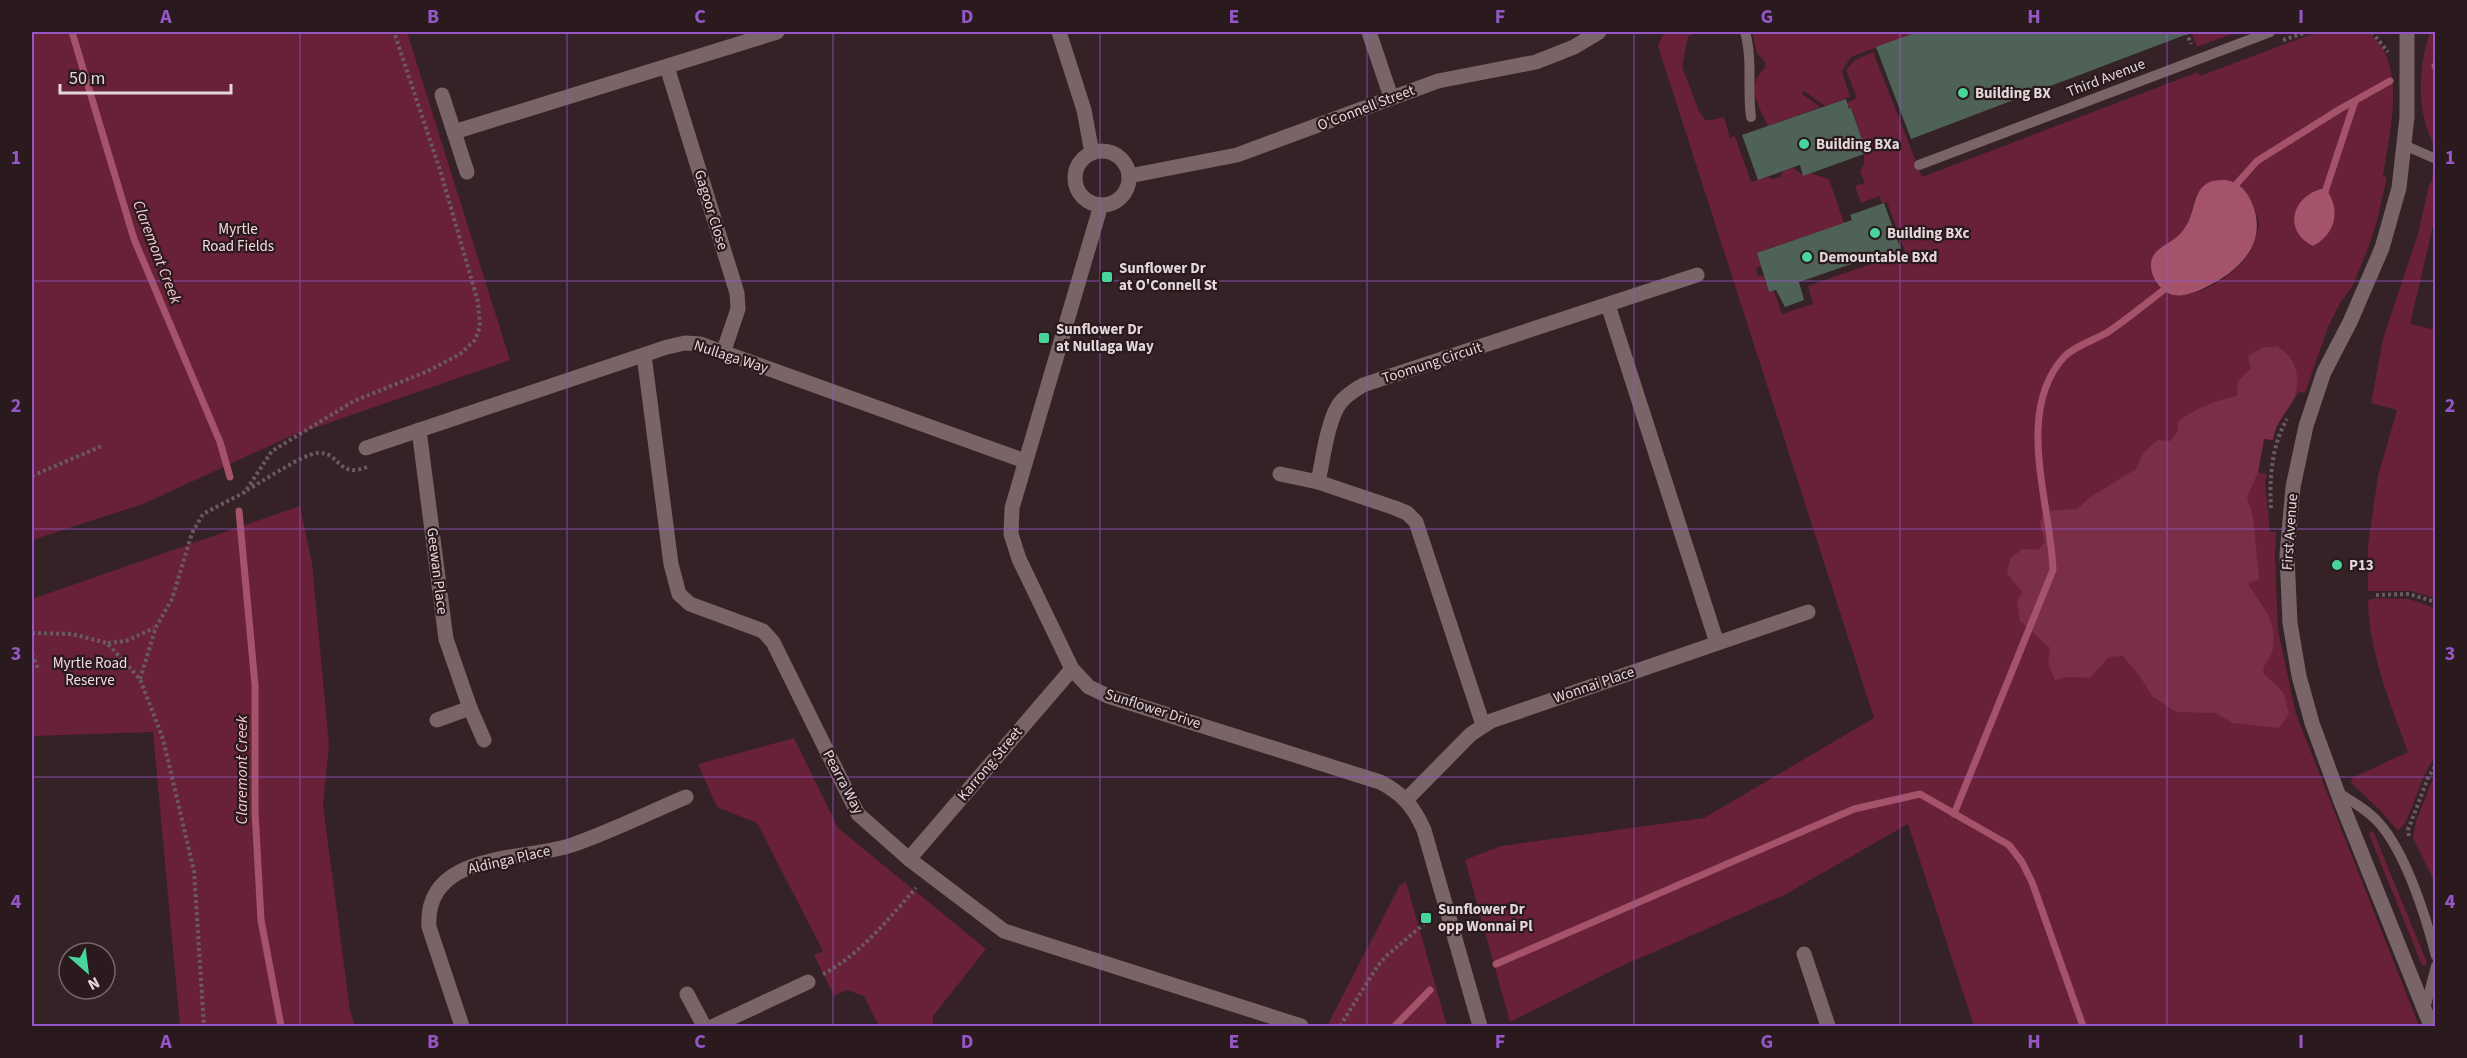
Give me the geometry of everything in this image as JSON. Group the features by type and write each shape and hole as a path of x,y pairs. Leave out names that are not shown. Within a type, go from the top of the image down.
{"street":[{"path":"454,132 777,32"},
{"path":"1059,32 1084,110 1092,153"},
{"path":"1369,32 1391,97"},
{"name":"O'Connell Street","path":"1129,176 1237,155 1275,143 1391,97 1462,74 1536,62 1574,47 1599,32"},
{"name":"First Avenue","path":"2408,32 2407,117 2399,188 2382,248 2350,322 2324,372 2306,426 2298,459 2289,517 2287,566 2293,644 2312,723 2431,1026"},
{"name":"Gagoor Close","path":"667,67 737,293 738,309 723,353"},
{"path":"442,94 467,172"},
{"path":"1101,151 1117,155 1127,168 1129,176 1124,193 1118,200 1101,205 1093,204 1080,194 1074,178 1079,162 1092,153 1101,151"},
{"name":"Sunflower Drive","path":"1101,205 1012,508 1011,534 1019,559 1072,669 1089,687 1108,696 1380,782 1406,800 1417,814 1424,830 1479,1026"},
{"name":"Toomung Circuit","path":"1318,483 1333,418 1340,403 1350,393 1380,380 1697,275"},
{"path":"1608,305 1718,643"},
{"name":"Nullaga Way","path":"366,448 685,343 700,344 1025,461"},
{"name":"Pearra Way","path":"644,355 671,564 679,594 690,604 702,610 763,631 773,642 854,808 868,824 928,874 1004,931 1272,1022 1301,1026"},
{"name":"Geewan Place","path":"419,430 446,639 470,708 484,740"},
{"path":"1280,474 1318,483 1395,508 1407,513 1416,522 1482,725"},
{"name":"Wonnai Place","path":"1406,800 1482,725 1808,612"},
{"name":"Karrong Street","path":"909,859 1072,669"},
{"path":"437,720 470,708"},
{"name":"Aldinga Place","path":"462,1026 429,927 429,911 432,901 447,880 462,870 485,862 570,846 686,797"},
{"path":"1804,954 1828,1026"},
{"path":"714,1026 808,982"},
{"path":"687,994 704,1026"}],"lane":[{"path":"1745,32 1751,71 1748,96 1751,117"},
{"name":"Third Avenue","path":"1919,165 2270,32"},
{"path":"2404,145 2436,159"},
{"path":"2337,791 2376,820 2384,829 2402,860 2426,921 2436,956"},
{"path":"2425,1010 2436,966"}],"path":[{"path":"244,492 272,451 354,401 428,371 460,354 475,340 480,327 478,302 444,183 394,32"},
{"path":"2186,32 2194,51"},
{"path":"32,476 102,446"},
{"path":"140,679 156,627 172,599 192,533 202,514 316,453 329,455 347,470 354,471 369,467"},
{"path":"2376,595 2409,594 2436,602"},
{"path":"32,633 66,634 107,643 126,641 141,636 156,627"},
{"path":"107,643 140,679 163,738 194,872 204,1026"},
{"path":"32,654 39,671"},
{"path":"2409,838 2408,830 2428,778 2436,765"},
{"path":"808,982 834,969 879,929 928,874"},
{"path":"1340,1026 1377,967 1424,924"}],"green space":[{"name":"Myrtle Road Fields","path":"32,32 407,32 510,360 291,436 143,504 32,540"},
{"path":"1664,32 1700,32 1688,36 1682,67 1699,111 1705,120 1724,117 1730,138 1735,136 1751,182 1768,177 1772,179 1780,177 1783,171 1793,168 1803,175 1810,173 1829,179 1844,223 1757,253 1762,266 1756,268 1758,276 1763,275 1769,292 1774,291 1782,314 1813,304 1808,286 1905,252 1887,202 1882,204 1879,196 1861,203 1855,186 1865,183 1860,171 1864,164 1864,154 1867,153 1852,109 1849,109 1847,102 1857,98 1846,70 1855,60 1873,52 1922,177 2198,72 2200,76 2317,32 2368,32 2381,46 2392,80 2393,100 2383,176 2387,177 2377,221 2352,287 2340,303 2328,327 2305,393 2299,392 2274,430 2273,440 2264,439 2258,472 2267,474 2265,483 2270,532 2276,532 2278,630 2296,714 2419,1026 1974,1026 1908,824 1784,895 1615,969 1510,1022 1465,860 1501,846 1704,818 1874,718 1658,46","holes":["2221,180 2244,189 2257,216 2258,229 2249,253 2231,273 2202,290 2182,295 2165,291 2157,284 2151,272 2154,257 2183,231 2198,193 2203,187"]},
{"path":"1752,32 1917,32 1851,57 1842,71 1850,97 1825,106 1804,91 1802,94 1821,107 1768,126 1755,96 1756,82 1765,68 1765,62 1757,53"},
{"path":"2191,32 2231,32 2232,34 2197,47"},
{"path":"2430,32 2436,32 2435,147 2425,120 2421,90 2423,60"},
{"path":"2433,170 2435,171 2435,222 2410,324 2435,330 2435,598 2411,591 2368,591 2368,545 2378,476 2397,410 2371,403 2383,339 2418,234"},
{"name":"Myrtle Road Reserve","path":"300,506 312,563 329,745 323,805 350,1011 355,1026 180,1026 153,732 32,736 32,599"},
{"path":"2409,599 2435,608 2435,755 2406,822 2398,831 2381,811 2351,783 2352,778 2408,752 2382,678 2372,639 2368,600"},
{"path":"794,738 838,828 986,949 933,1016 933,1026 879,1026 864,996 847,990 834,996 814,955 823,951 757,823 717,807 698,764"},
{"path":"2435,773 2435,883 2413,838 2416,821"},
{"path":"2370,831 2374,833 2427,963 2425,966 2422,965 2369,834"},
{"path":"1406,882 1447,1026 1327,1026 1400,885"}],"shaded area":[{"path":"2226,180 2242,188 2252,203 2257,231 2254,243 2248,255 2229,274 2200,290 2187,294 2170,294 2160,287 2153,276 2151,263 2153,257 2184,229 2200,189 2214,181"},
{"path":"2326,189 2331,197 2335,213 2334,221 2327,235 2313,246 2297,232 2294,215 2303,200 2311,193"},
{"path":"2277,346 2293,362 2297,386 2292,402 2275,431 2273,440 2264,439 2258,472 2247,498 2253,516 2259,579 2248,584 2267,613 2273,629 2272,651 2263,673 2284,693 2289,714 2279,728 2232,723 2216,713 2176,712 2152,696 2123,656 2109,657 2090,678 2068,677 2055,680 2048,664 2050,648 2020,621 2017,601 2022,592 2007,573 2010,558 2023,549 2038,550 2045,542 2040,523 2045,511 2077,509 2089,498 2136,469 2143,453 2158,440 2170,441 2178,431 2177,422 2206,406 2237,396 2238,381 2251,368 2248,356 2262,348"}],"building":[{"name":"Building BX","path":"1917,32 2190,33 1911,139 1876,47"},
{"name":"Building BXa","path":"1846,99 1867,153 1803,176 1800,165 1758,180 1742,135"},
{"path":"1884,203 1901,250 1867,262 1866,259 1799,282 1804,300 1785,307 1776,290 1769,292 1757,253 1852,220 1850,215"}],"waterway":[{"name":"Claremont Creek","path":"72,32 134,239 220,442 230,477"},
{"path":"2232,189 2257,161 2390,81"},
{"path":"2324,195 2355,101"},
{"path":"1954,814 2053,570 2042,488 2038,431 2041,404 2049,379 2068,353 2108,332 2170,285"},
{"name":"Claremont Creek","path":"239,511 255,685 255,812 261,920 281,1026"},
{"path":"1496,964 1854,809 1920,794 2009,845 2022,862 2032,882 2083,1026"},
{"path":"1395,1026 1430,990"}],"place":[{"name":"Building BX","path":"1963,93"},
{"name":"Building BXa","path":"1804,144"},
{"name":"Building BXc","path":"1875,233"},
{"name":"Demountable BXd","path":"1807,257"},
{"name":"Sunflower Dr at O'Connell St","path":"1107,277"},
{"name":"Sunflower Dr at Nullaga Way","path":"1044,338"},
{"name":"P13","path":"2337,565"},
{"name":"Sunflower Dr opp Wonnai Pl","path":"1426,918"}]}
